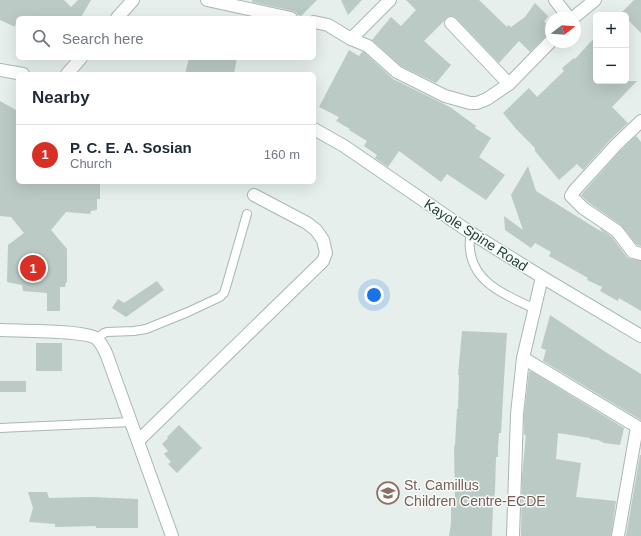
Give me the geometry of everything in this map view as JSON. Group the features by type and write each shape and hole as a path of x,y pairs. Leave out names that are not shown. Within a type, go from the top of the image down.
{"street":[{"path":"119,16 133,0"},
{"path":"207,0 242,4 285,16"},
{"path":"350,39 390,0"},
{"path":"555,0 565,12"},
{"path":"580,12 595,0"},
{"path":"316,22 328,25 350,39 368,46 397,72 445,96 470,104 487,99 509,84 545,47"},
{"path":"451,23 509,84"},
{"path":"69,72 79,60"},
{"path":"0,70 16,73"},
{"path":"641,121 616,145 574,191 572,196 583,208 617,231 633,252 641,254"},
{"name":"Kayole Spine Road","path":"316,130 344,146 471,233 641,336"},
{"path":"138,441 322,261 326,253 323,240 316,230 254,194"},
{"path":"513,536 516,414 523,358 542,277"},
{"path":"0,330 85,334 96,339 104,350 172,536"},
{"path":"523,358 639,428 618,536"}],"lane":[{"path":"96,339 107,332 146,329 220,297 226,288 247,214"},
{"path":"471,233 470,249 474,264 482,278 497,291 535,309"},
{"path":"0,428 131,422"}],"building":[{"path":"0,0 64,0 71,7 78,0 91,0 82,16 16,16 15,27 0,20"},
{"path":"252,0 317,0 301,16 293,11 252,2"},
{"path":"341,0 362,0 348,15"},
{"path":"406,0 479,0 507,27 508,25 511,27 525,17 535,3 545,13 545,37 530,52 519,41 499,63 456,18 449,16 424,41 451,65 436,83 401,66 372,40 391,17 401,26 416,10"},
{"path":"634,0 641,0 641,33 629,21 629,12 622,12"},
{"path":"593,39 593,84 629,84 629,81 637,81 612,107 628,123 610,140 583,170 577,164 559,180 535,151 535,148 503,113 529,88 537,97 564,71 562,68 574,58 575,59"},
{"path":"349,50 359,56 362,52 364,52 393,79 450,107 476,126 475,128 491,138 479,157 505,175 486,200 447,174 441,182 399,151 388,167 375,158 377,155 364,146 367,141 336,121 339,117 319,107"},
{"path":"188,60 237,60 234,72 186,72"},
{"path":"0,101 16,110 16,184 100,184 100,199 97,199 97,210 91,211 90,214 66,212 51,230 67,249 67,282 65,287 60,287 60,311 47,311 47,293 23,291 22,285 7,282 8,245 24,233 11,217 0,216"},
{"path":"636,136 641,142 641,246 637,245 621,225 588,202 581,195 621,150"},
{"path":"528,166 536,191 602,232 600,228 612,237 627,257 641,261 641,311 619,298 618,301 600,291 602,287 587,280 588,278 549,256 551,252 535,243 531,248 505,230 504,216 523,230 511,195"},
{"path":"157,281 164,290 126,317 112,308 118,299 124,303"},
{"path":"550,315 641,374 641,420 543,361 546,350 541,348"},
{"path":"462,331 507,333 501,433 499,433 498,457 496,457 492,536 449,536 451,507 454,507 453,498 455,498 454,447 458,409 458,375"},
{"path":"36,343 62,343 62,371 36,371"},
{"path":"531,371 624,428 620,445 558,433 556,459 581,463 576,497 616,501 611,536 521,536 522,477 526,435 524,435 524,415 529,372"},
{"path":"0,381 26,381 26,392 0,392"},
{"path":"179,425 202,448 177,473 168,464 171,462 164,454 168,451 162,444"},
{"path":"640,455 641,536 626,536"},
{"path":"28,492 47,492 49,498 91,497 138,499 138,528 96,528 96,526 55,527 55,524 29,522 33,508"}],"place":[{"name":"P. C. E. A. Sosian","path":"33,268"},
{"name":"St. Camillus Children Centre-ECDE","path":"388,493"}]}
